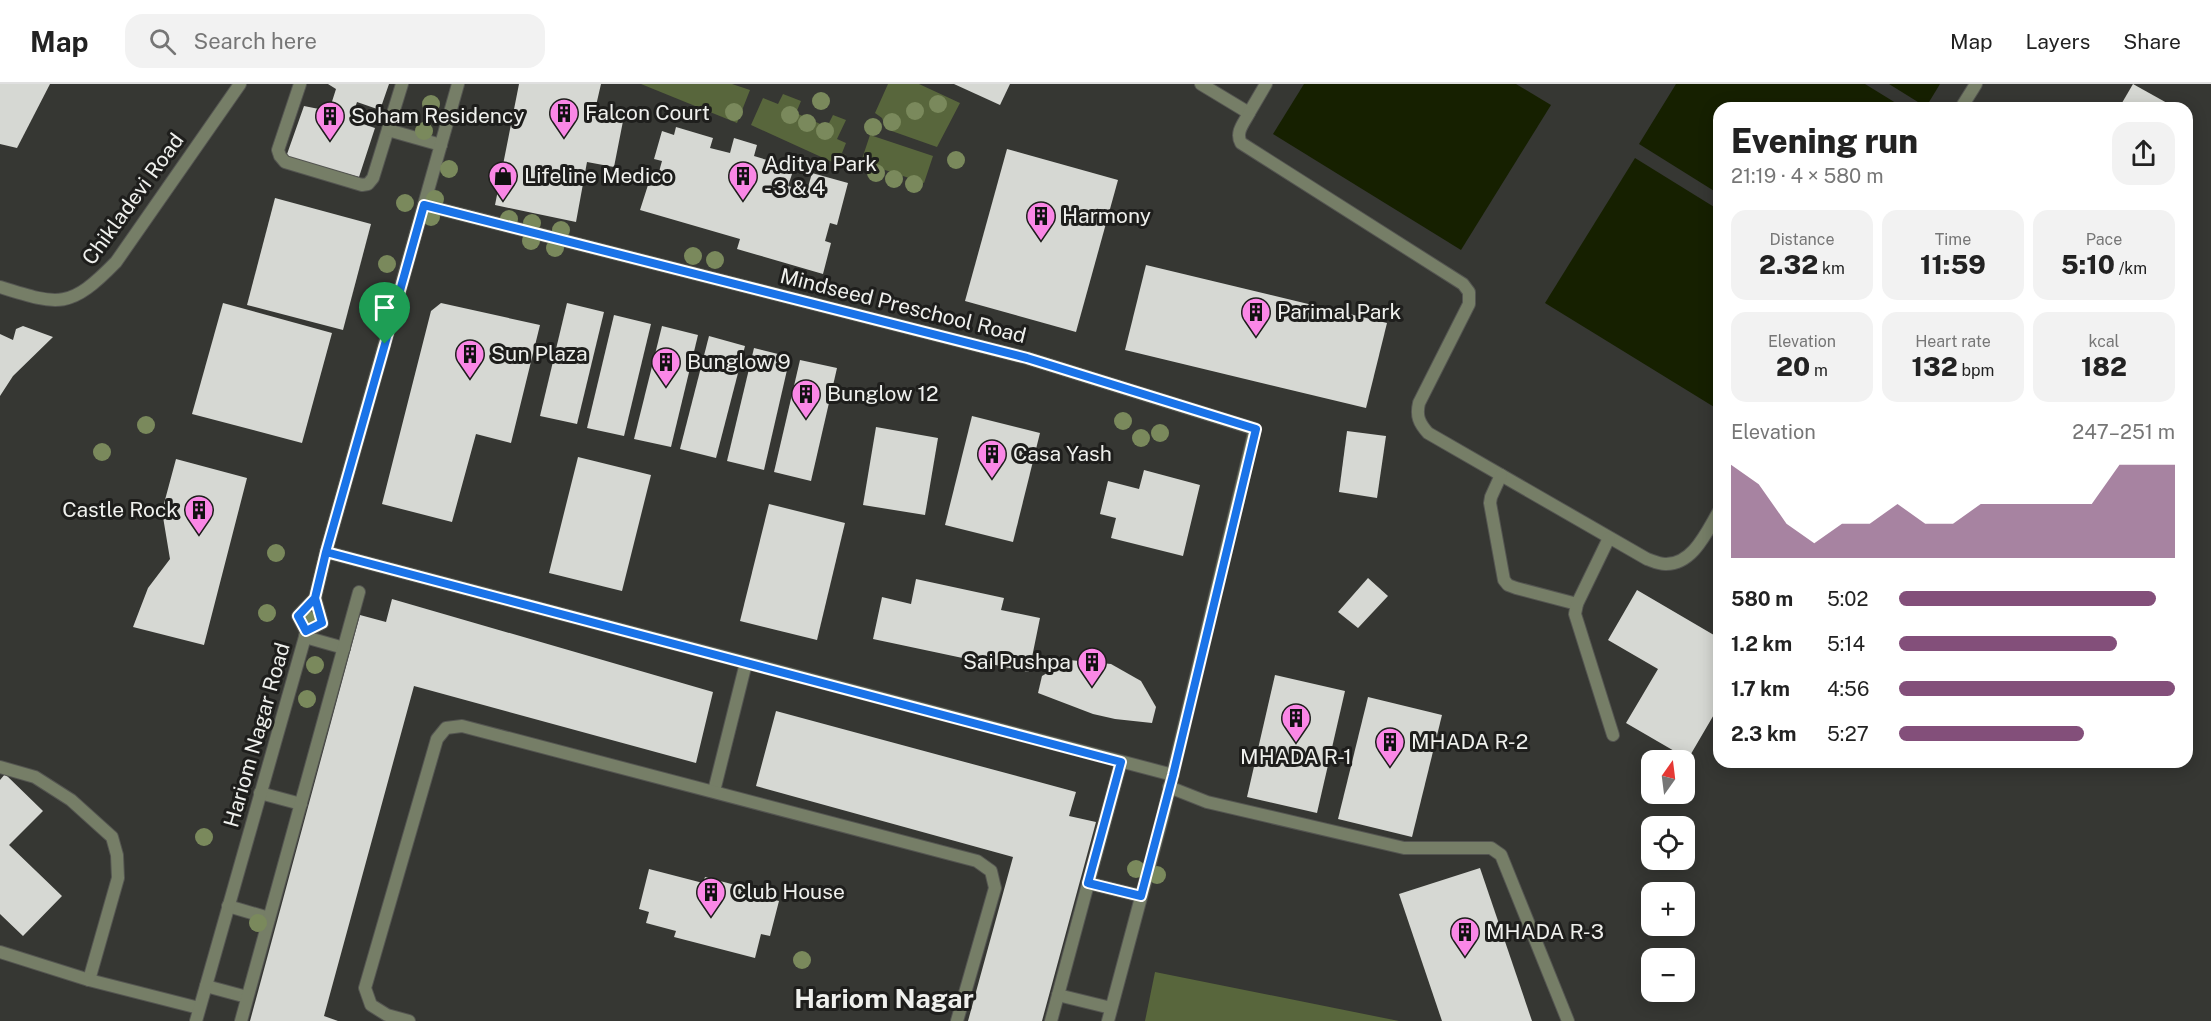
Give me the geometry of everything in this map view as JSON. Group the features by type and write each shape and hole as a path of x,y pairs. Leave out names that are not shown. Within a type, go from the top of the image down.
{"street":[{"name":"Chikladevi Road","path":"0,287 54,302 75,297 97,282 116,262 240,84"},
{"path":"300,84 278,150 280,156 285,162 362,185 368,184 373,178 402,84"},
{"name":"Hariom Nagar Road","path":"196,1021 305,634 298,616 315,598 458,84"},
{"path":"1201,84 1249,113"},
{"path":"1266,84 1239,130 1241,143 1463,284 1469,292 1469,303 1419,403 1419,424 1428,433 1647,559 1664,564 1678,563 1696,547 1713,520"},
{"path":"1965,102 1976,84"},
{"path":"388,130 441,145"},
{"name":"Mindseed Preschool Road","path":"424,205 1027,358 1256,429 1171,781"},
{"path":"1501,475 1490,503 1504,580 1508,585 1516,588 1577,604"},
{"path":"1610,538 1577,604 1575,614 1613,735"},
{"path":"326,552 1121,762 1171,781 1207,802 1404,848 1491,848 1501,855 1568,1021"},
{"path":"241,1021 359,592"},
{"path":"305,634 322,623 315,598"},
{"path":"305,634 344,648"},
{"path":"714,791 746,663"},
{"path":"409,1021 387,1015 371,1005 365,988 437,739 446,728 462,726 977,861 991,871 995,888 957,1021"},
{"path":"1051,1021 1121,762"},
{"path":"0,767 34,777 71,800 112,837 117,855 118,878 89,980"},
{"path":"1108,1021 1171,781"},
{"path":"260,793 300,804"},
{"path":"1088,883 1141,896"},
{"path":"228,906 269,918"},
{"path":"0,952 89,980 199,1008"},
{"path":"206,986 248,997"},
{"path":"1058,995 1111,1008"}],"shaded area":[{"path":"641,84 732,84 750,90 737,123"},
{"path":"888,84 919,84 960,103 937,147 886,129 882,118 875,113"},
{"path":"1304,84 1516,84 1551,105 1461,250 1273,134"},
{"path":"1676,84 1865,84 1894,102 1713,102 1713,190 1639,144"},
{"path":"1889,84 1940,84 1929,102 1918,102"},
{"path":"783,94 801,101 796,113 827,127 833,115 846,120 837,139 846,143 842,153 846,155 841,166 751,125 763,98 778,104"},
{"path":"870,135 933,156 924,183 861,162"},
{"path":"1635,158 1713,206 1713,406 1545,303"},
{"path":"1155,972 1399,1021 1145,1021"}],"building":[{"path":"0,84 50,84 17,148 0,144"},
{"name":"Soham Residency","path":"328,84 389,84 380,110 357,102 351,120 375,128 359,177 286,157 304,106 329,111 336,89"},
{"name":"Falcon Court","path":"519,84 601,84 595,110 624,116 614,167 587,162 576,222 495,205"},
{"path":"954,84 1010,84 1000,105"},
{"path":"2133,84 2165,102 2122,102"},
{"name":"Aditya Park - 3 & 4","path":"676,127 713,138 710,148 730,153 734,138 757,145 754,156 794,168 788,186 807,191 812,173 848,183 837,225 830,223 825,241 831,243 823,274 737,249 740,239 640,210 648,185 655,186 662,161 654,159 662,131 674,135"},
{"name":"Harmony","path":"1007,149 1118,180 1076,332 965,301"},
{"path":"275,198 371,224 343,330 247,305"},
{"name":"Parimal Park","path":"1146,265 1387,323 1366,408 1125,350"},
{"path":"223,303 332,333 302,443 192,414"},
{"name":"Sun Plaza","path":"441,303 540,325 511,443 476,434 452,522 382,504 431,311"},
{"path":"567,303 604,312 577,424 540,416"},
{"path":"614,315 651,324 624,436 587,428"},
{"path":"23,326 53,337 13,376 0,396 0,334 13,340 16,329"},
{"name":"Bunglow 9","path":"662,326 698,335 671,447 634,439"},
{"path":"709,336 745,346 716,458 680,449"},
{"path":"754,348 790,357 764,470 727,461"},
{"name":"Bunglow 12","path":"800,360 837,368 811,481 774,472"},
{"name":"Casa Yash","path":"972,416 1040,433 1013,542 945,525"},
{"path":"876,427 938,438 925,515 863,505"},
{"path":"1347,431 1386,436 1377,498 1339,492"},
{"path":"578,457 651,475 622,591 549,573"},
{"name":"Castle Rock","path":"176,459 247,478 204,645 133,627 148,588 170,559 162,511"},
{"path":"1144,470 1200,485 1183,556 1111,538 1116,518 1100,514 1108,481 1139,489"},
{"path":"769,504 845,523 817,640 740,621"},
{"path":"1368,578 1388,596 1358,628 1338,612"},
{"path":"916,579 1004,598 1001,610 1040,618 1029,672 873,639 882,597 911,604"},
{"path":"1637,590 1713,634 1713,716 1693,750 1672,750 1626,723 1658,669 1608,640"},
{"path":"392,599 713,692 696,763 414,686 324,1016 338,1021 250,1021 360,615 386,622"},
{"name":"Sai Pushpa","path":"1069,660 1111,664 1141,681 1156,707 1152,723 1093,714 1038,693 1042,676"},
{"name":"MHADA R-1","path":"1275,675 1345,691 1317,813 1247,797"},
{"name":"MHADA R-2","path":"1368,697 1442,715 1412,837 1338,819"},
{"path":"776,711 1076,792 1069,816 1096,822 1042,1021 968,1021 1013,857 756,786"},
{"path":"5,774 43,811 9,845 62,896 23,936 0,914 0,780"},
{"name":"MHADA R-3","path":"1480,868 1532,1021 1442,1021 1399,894"},
{"name":"Club House","path":"649,869 703,883 705,877 754,890 753,894 779,901 770,936 761,934 755,958 674,937 676,931 646,923 649,912 639,909"}],"place":[{"name":"Falcon Court","path":"564,138"},
{"name":"Soham Residency","path":"330,142"},
{"name":"Lifeline Medico","path":"503,202"},
{"name":"Aditya Park - 3 & 4","path":"743,202"},
{"name":"Harmony","path":"1041,242"},
{"name":"Parimal Park","path":"1256,338"},
{"name":"Sun Plaza","path":"470,380"},
{"name":"Bunglow 9","path":"666,388"},
{"name":"Bunglow 12","path":"806,420"},
{"name":"Casa Yash","path":"992,480"},
{"name":"Castle Rock","path":"199,536"},
{"name":"Sai Pushpa","path":"1092,688"},
{"name":"MHADA R-1","path":"1296,744"},
{"name":"MHADA R-2","path":"1390,768"},
{"name":"Club House","path":"711,918"},
{"name":"MHADA R-3","path":"1465,958"}],"district":[{"name":"Hariom Nagar","path":"884,999"}],"route":[{"path":"385,344 326,552 315,598 298,616 306,631 322,623 315,598 326,552 1121,762 1088,883 1141,896 1173,775 1256,429 1027,358 424,205 385,344"}]}
